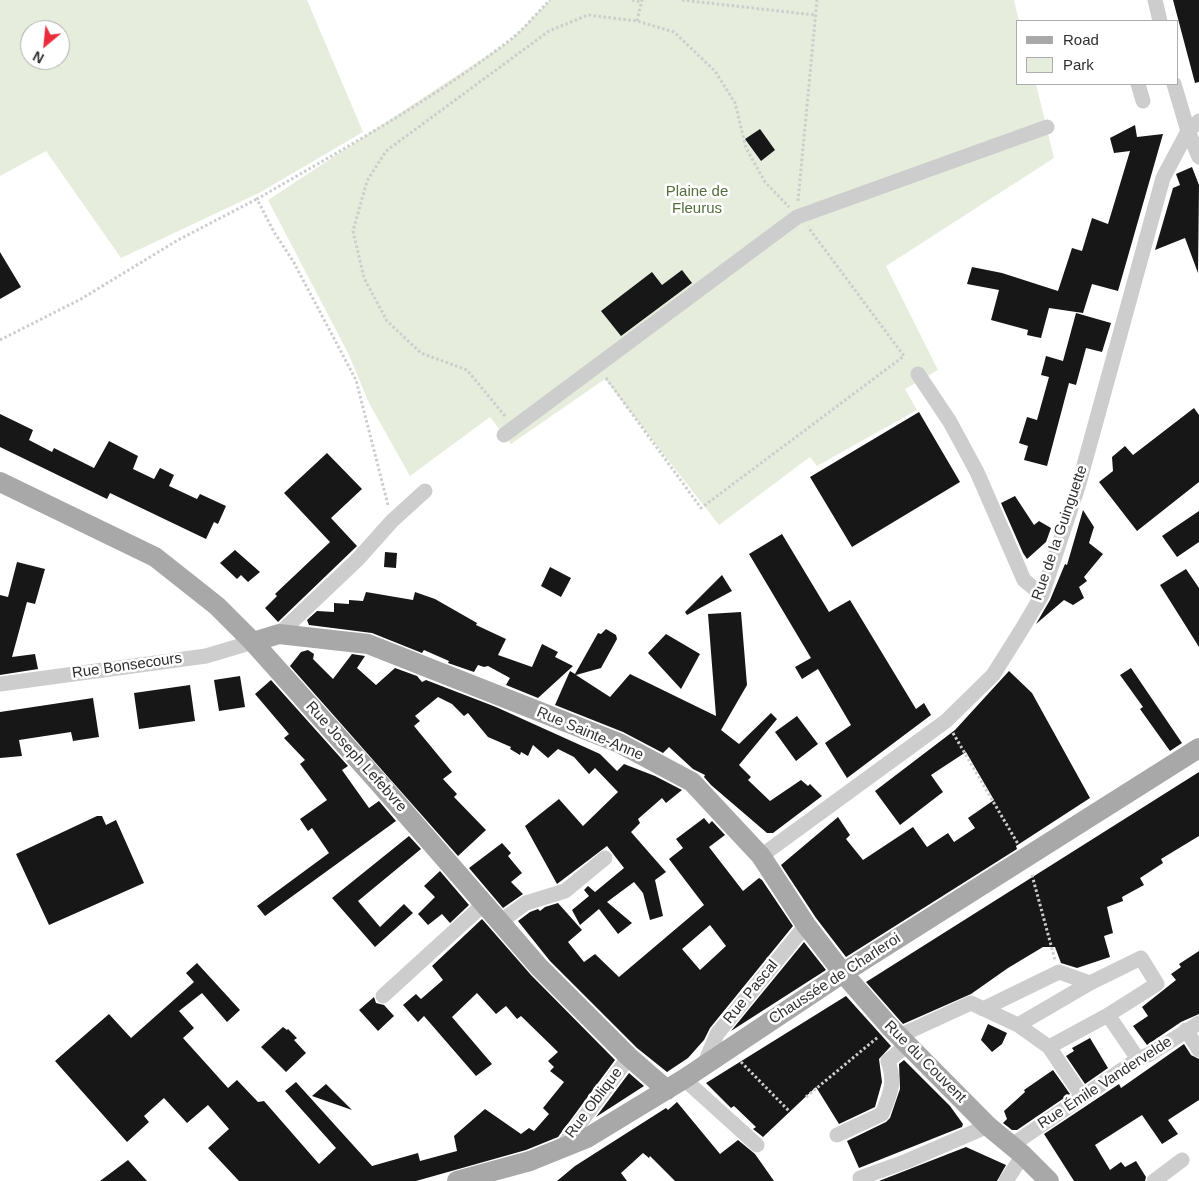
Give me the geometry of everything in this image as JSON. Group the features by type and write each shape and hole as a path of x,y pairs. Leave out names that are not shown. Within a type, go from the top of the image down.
{"main road":[{"name":"Rue Joseph Lefebvre","path":"0,482 156,557 216,606 253,642 539,966 629,1057 666,1090"},
{"name":"Rue Sainte-Anne","path":"253,642 279,634 368,644 620,743 692,782 761,856 806,925 843,973"},
{"name":"Chaussée de Charleroi","path":"457,1181 530,1161 587,1138 684,1079 843,973 1199,748"},
{"name":"Rue du Couvent","path":"843,973 899,1036 988,1126 1018,1150 1049,1181"}],"street":[{"path":"1154,0 1160,20"},
{"path":"1138,85 1143,101"},
{"path":"1174,85 1194,126 1199,157"},
{"name":"Rue de la Guinguette","path":"761,856 946,721 993,675 1042,595 1078,488 1163,178 1194,126"},
{"path":"509,431 831,204 1047,127"},
{"path":"918,374 950,422 976,472 1024,580 1042,595"},
{"path":"279,634 358,559 392,520 425,491"},
{"name":"Rue Bonsecours","path":"0,684 206,656 253,642"},
{"path":"500,922 526,903 565,891 605,858"},
{"path":"383,996 484,904"},
{"name":"Rue Pascal","path":"704,1065 717,1034 806,925"},
{"path":"1018,1026 1090,983 1141,958 1157,984 1108,1015 1049,1048"},
{"path":"983,1009 1059,972 1090,983"},
{"path":"837,1135 882,1114 890,1092 893,1076 888,1062 899,1036 971,1003 1018,1026 1049,1048 1082,1096"},
{"path":"1108,1015 1138,1059"},
{"path":"1193,1026 1199,1050"},
{"name":"Rue Émile Vandervelde","path":"1006,1181 1018,1150 1082,1096 1193,1026"},
{"name":"Rue Oblique","path":"560,1150 629,1057"},
{"path":"684,1079 757,1145"},
{"path":"860,1178 907,1161 988,1126"},
{"path":"1154,1181 1182,1160"}],"path":[{"path":"0,340 81,299 178,240 258,199 365,138 511,40 550,0"},
{"path":"632,0 642,1 637,21"},
{"path":"682,0 815,15"},
{"path":"800,233 803,222 798,185 817,0"},
{"path":"509,431 467,370 421,353 387,321 364,278 353,232 367,181 386,151 550,31 588,15 637,21 674,32 715,71 735,103 746,148 765,182 803,222 904,356 701,508 605,379 613,373"},
{"path":"258,199 274,232 293,261 356,380 392,520"},
{"path":"803,222 831,204"},
{"path":"946,721 1026,858 1059,972"},
{"path":"806,1097 899,1036"},
{"path":"728,1049 790,1112"}],"green space":[{"path":"0,0 307,0 363,132 259,193 121,258 46,151 0,176"},
{"name":"Plaine de Fleurus","path":"550,0 1014,0 1019,20 1016,20 1016,85 1036,85 1054,158 886,266 938,370 905,389 917,410 817,466 810,457 719,525 605,379 511,444 490,417 410,476 369,403 348,353 268,200 511,40"}],"building":[{"path":"1173,0 1199,0 1199,82 1195,83"},
{"path":"1135,125 1137,137 1163,134 1118,291 1092,284 1083,313 1049,308 1041,338 1027,335 1028,330 991,320 999,290 967,284 972,267 1002,273 1058,291 1072,248 1082,251 1092,218 1108,224 1130,151 1114,153 1110,138"},
{"path":"760,129 775,150 761,161 745,139"},
{"path":"1192,167 1199,185 1198,273 1185,238 1155,250 1173,188 1180,185 1176,174"},
{"path":"0,252 21,287 0,299"},
{"path":"682,270 692,283 621,336 601,311 652,272 662,285"},
{"path":"1076,313 1111,323 1102,352 1086,348 1076,385 1069,383 1047,466 1024,460 1028,446 1019,443 1027,417 1037,420 1049,377 1041,375 1046,356 1063,361"},
{"path":"1194,408 1199,415 1199,482 1137,531 1099,482 1113,471 1112,457 1125,446 1133,455"},
{"path":"919,412 960,482 852,547 810,477"},
{"path":"0,414 33,430 29,440 52,452 54,448 94,468 109,441 138,456 133,469 154,479 160,468 174,475 169,486 197,499 200,494 226,506 218,524 214,522 206,539 110,493 107,499 0,447"},
{"path":"327,453 362,489 331,518 357,546 278,622 265,608 277,596 275,594 330,542 284,493"},
{"path":"1015,496 1034,525 1039,521 1051,528 1046,542 1027,559 1001,503"},
{"path":"1083,510 1094,527 1089,543 1103,554 1084,577 1087,581 1079,587 1084,598 1073,605 1064,600 1036,624 1050,600 1065,564 1067,565"},
{"path":"1199,511 1199,542 1177,557 1162,536"},
{"path":"782,534 829,612 850,600 916,709 924,703 931,715 847,778 825,743 851,725 818,669 802,679 795,667 811,658 749,554"},
{"path":"235,550 260,572 248,582 241,575 237,579 220,563"},
{"path":"385,552 397,553 396,568 384,567"},
{"path":"17,562 45,569 35,604 27,602 12,657 35,654 38,669 0,675 0,595 8,597"},
{"path":"550,567 571,578 561,597 541,586"},
{"path":"1186,569 1199,588 1199,647 1160,585"},
{"path":"722,575 732,591 687,615 685,612"},
{"path":"366,592 413,600 415,592 435,599 477,623 476,625 506,639 498,655 532,667 542,644 558,652 555,657 573,666 538,698 506,685 510,678 488,666 478,665 474,672 448,663 449,661 424,650 422,653 372,633 309,625 307,620 317,611 334,612 334,603 349,604 349,600 363,601"},
{"path":"741,612 747,685 721,730 739,744 771,713 777,719 739,765 751,777 748,780 770,801 801,780 808,786 810,784 822,796 773,833 767,833 711,785 704,777 705,775 693,769 669,747 663,753 623,732 555,705 570,671 575,674 598,633 601,634 606,629 616,635 617,639 601,668 576,675 610,697 630,674 716,716 708,614"},
{"path":"666,634 700,654 681,689 648,653"},
{"path":"308,650 314,654 313,659 333,679 352,654 365,656 357,668 376,685 395,668 417,676 422,682 426,680 496,707 600,754 617,771 624,764 655,776 682,790 666,803 662,798 638,819 640,823 631,832 666,872 655,880 663,916 650,920 643,893 634,882 607,902 632,923 618,934 599,909 580,925 572,910 589,896 584,890 588,886 595,892 624,868 607,846 557,884 525,826 559,799 583,826 618,792 595,768 589,774 574,757 558,749 548,758 533,745 528,756 521,752 520,755 510,749 511,747 488,737 468,713 464,716 452,704 438,697 415,716 420,721 414,726 452,772 443,779 457,794 454,797 486,830 458,856 290,666 301,652"},
{"path":"1131,668 1182,743 1170,751 1140,709 1143,707 1120,675"},
{"path":"1009,671 1032,693 1090,798 1016,846 1017,849 846,957 816,918 781,865 838,817 850,835 846,839 863,860 913,827 927,847 948,833 954,842 975,828 968,818 994,800 966,752 931,775 943,792 900,825 875,791 955,730"},
{"path":"240,676 245,707 219,711 214,680"},
{"path":"271,680 348,766 342,770 369,808 379,801 396,821 265,916 257,906 329,853 312,828 308,831 300,819 327,800 300,764 305,760 284,738 289,734 255,694"},
{"path":"190,685 195,721 139,729 134,693"},
{"path":"93,698 99,737 73,741 71,732 19,740 22,756 0,758 0,712"},
{"path":"797,716 818,744 796,761 775,732"},
{"path":"1199,772 1199,836 1161,859 1163,863 1140,878 1144,885 1122,897 1123,901 1107,907 1113,933 1104,936 1110,957 1077,968 1061,963 1055,947 1043,947 1008,968 971,994 903,1024 866,982"},
{"path":"97,816 102,816 106,825 116,820 144,883 49,925 16,854"},
{"path":"704,818 709,824 712,821 725,835 709,847 743,891 759,878 762,880 793,926 710,1028 704,1040 688,1058 667,1072 637,1048 550,961 518,921 530,912 538,909 540,911 545,907 558,903 582,930 568,942 584,962 595,954 619,977 704,905 669,859 683,848 676,839","holes":["710,925 726,946 700,970 682,949"]},
{"path":"409,836 421,849 358,901 380,927 404,904 413,913 375,947 332,898"},
{"path":"502,843 511,853 508,856 522,873 511,882 523,894 503,908 469,868"},
{"path":"440,871 469,905 450,923 442,914 428,925 418,914 435,897 424,886"},
{"path":"482,919 531,975 615,1060 558,1137 526,1150 416,1181 239,1181 208,1148 229,1129 208,1105 187,1123 164,1098 144,1116 149,1122 127,1142 55,1061 109,1014 131,1038 194,982 186,973 197,963 240,1010 227,1022 202,993 179,1011 194,1028 183,1038 228,1088 237,1080 258,1102 264,1101 319,1164 336,1148 285,1091 296,1082 372,1166 418,1153 420,1161 457,1151 454,1136 485,1109 521,1134 529,1128 534,1131 549,1114 543,1108 564,1082 550,1071 554,1067 548,1061 558,1052 521,1016 517,1019 506,1006 496,1014 477,993 452,1017 492,1064 476,1076 424,1016 418,1022 403,1005 416,994 421,999 443,980 432,966"},
{"path":"804,942 826,970 731,1031"},
{"path":"1199,951 1199,1014 1181,1022 1147,1045 1133,1026 1148,1016 1142,1007 1176,980 1171,974 1181,967 1179,964"},
{"path":"846,996 891,1046 879,1059 882,1082 875,1107 839,1124 816,1087 763,1137 753,1129 756,1127 734,1106 731,1108 706,1083"},
{"path":"374,997 376,1003 384,1005 394,1016 378,1031 359,1010"},
{"path":"988,1024 1007,1033 1002,1044 992,1052 981,1040"},
{"path":"283,1027 288,1029 297,1038 294,1040 306,1053 286,1072 261,1047"},
{"path":"1090,1038 1108,1068 1085,1084 1066,1056 1074,1051 1072,1048"},
{"path":"1184,1044 1191,1055 1199,1059 1199,1100 1168,1120 1178,1134 1162,1144 1142,1115 1095,1145 1110,1170 1121,1162 1125,1167 1136,1161 1146,1177 1145,1181 1074,1181 1044,1134 1119,1084 1121,1088"},
{"path":"904,1060 950,1106 963,1124 962,1127 859,1168 847,1141 886,1122 890,1118 900,1089 899,1064"},
{"path":"1053,1070 1070,1094 1017,1130 1012,1130 1003,1123 1007,1119 1004,1111 1025,1092 1024,1090"},
{"path":"629,1073 644,1086 596,1117"},
{"path":"326,1084 352,1110 312,1096"},
{"path":"677,1102 720,1154 738,1140 755,1154 774,1181 675,1181 650,1156 649,1158 643,1153 621,1173 627,1181 557,1181 575,1166 666,1108 668,1110"},
{"path":"966,1147 1006,1165 997,1181 879,1181"},
{"path":"128,1160 147,1181 100,1181"}]}
